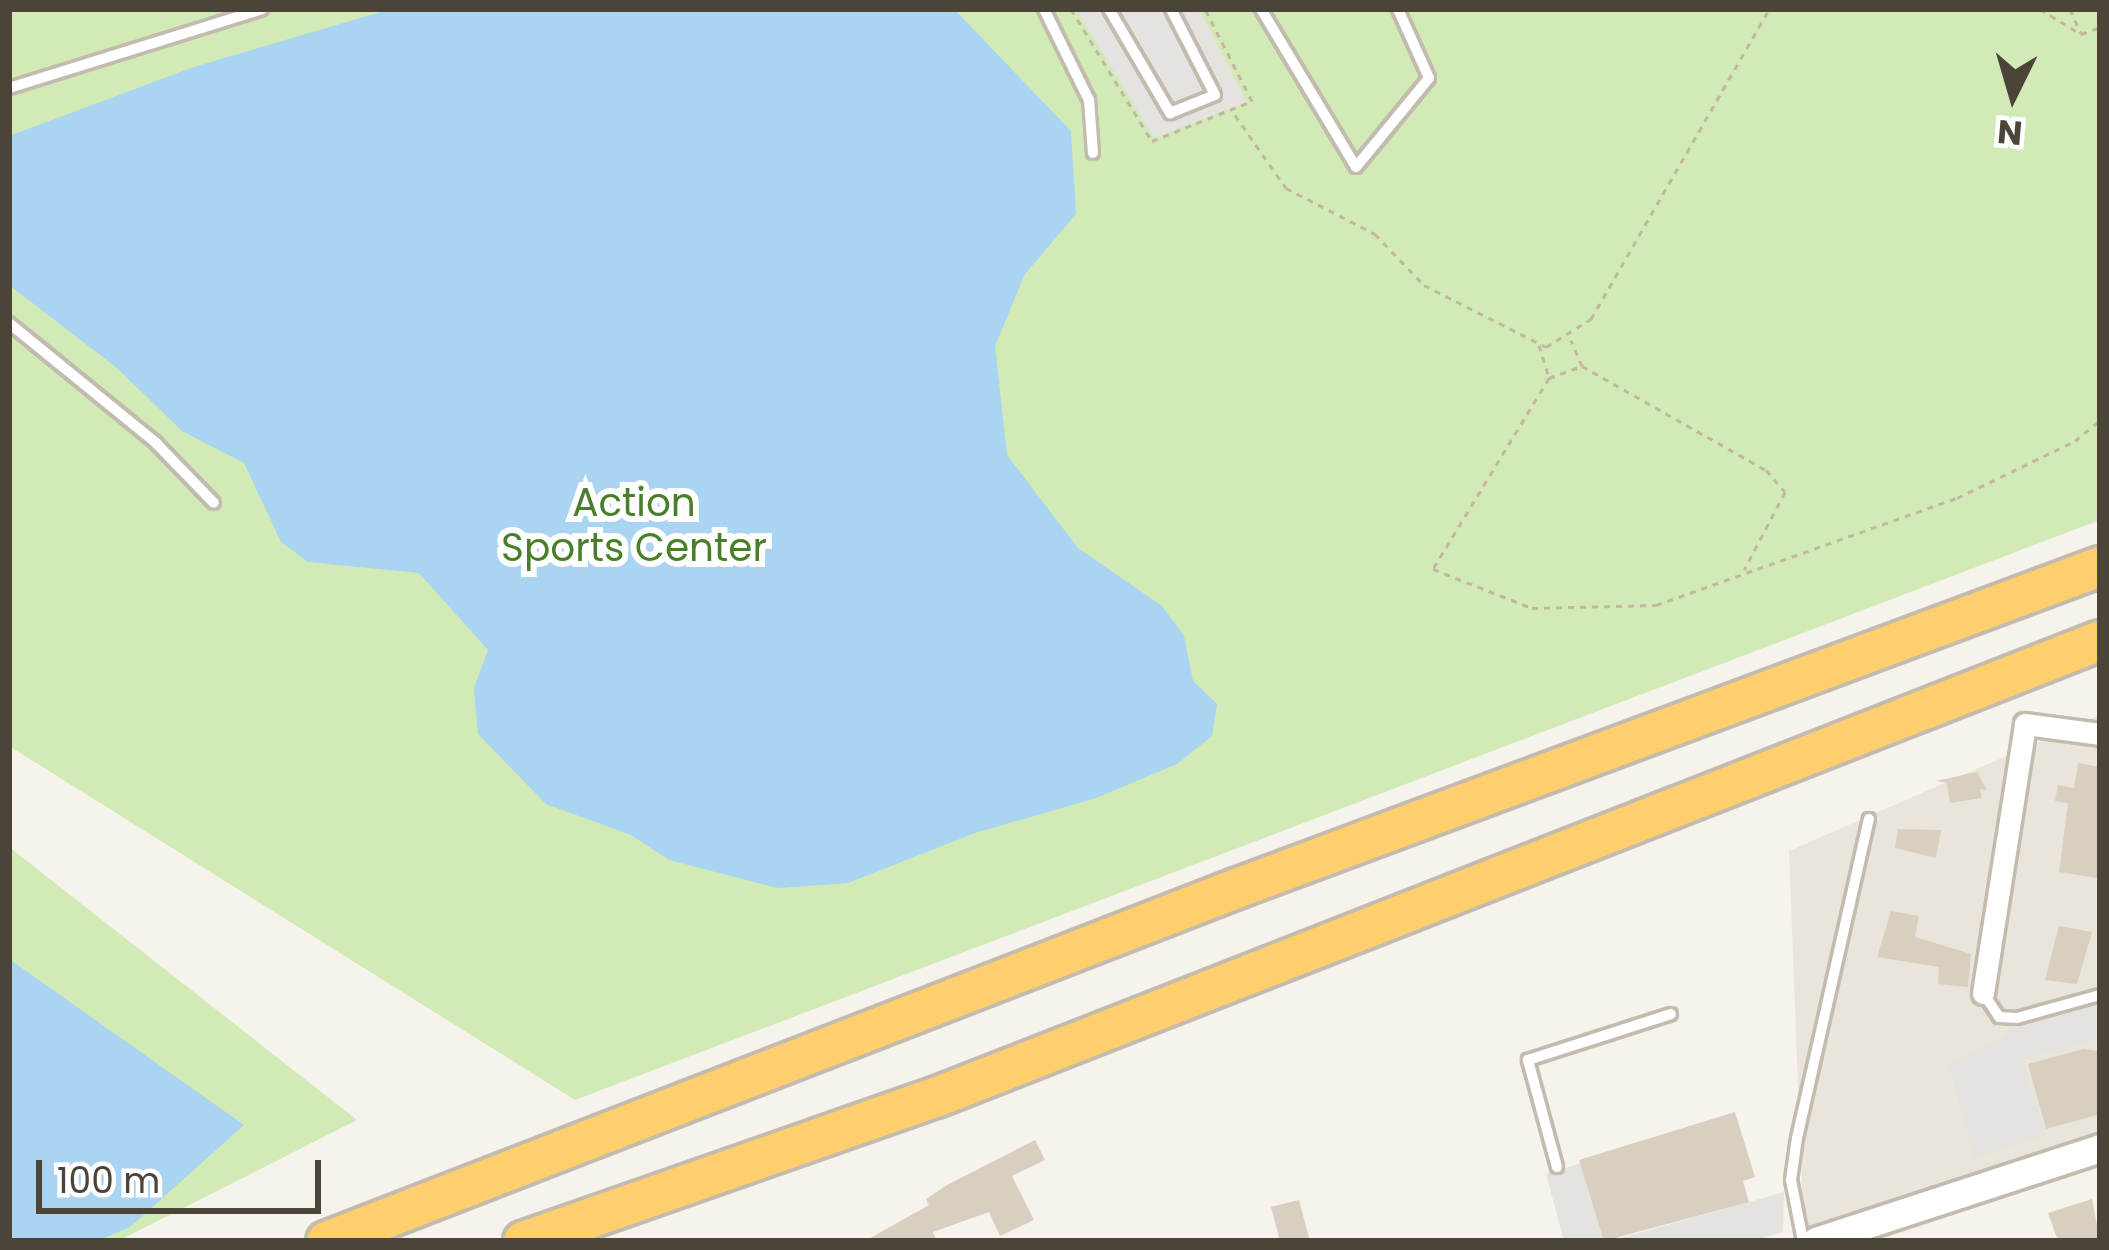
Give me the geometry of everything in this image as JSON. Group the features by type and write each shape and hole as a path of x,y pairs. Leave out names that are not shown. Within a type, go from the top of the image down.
{"highway":[{"path":"1924,632 2100,550"},
{"path":"326,1241 2100,566"},
{"path":"523,1241 935,1097 2100,640"}],"street":[{"path":"1983,994 2025,724 2100,734"},
{"path":"1816,1241 2100,1148"}],"lane":[{"path":"9,88 262,9"},
{"path":"1044,9 1089,100 1094,153"},
{"path":"1109,9 1169,113 1215,95 1171,9"},
{"path":"1261,9 1356,167 1429,78 1398,9"},
{"path":"9,322 156,443 214,503"},
{"path":"1803,1241 1791,1180 1797,1138 1869,819"},
{"path":"1983,994 2000,1017 2017,1018 2100,994"},
{"path":"1557,1167 1528,1060 1671,1014"}],"path":[{"path":"1205,9 1252,101 1235,115 1286,188 1375,234 1424,284 1539,345 1571,338 1591,319 1769,9"},
{"path":"2041,9 2081,34"},
{"path":"2069,9 2081,34"},
{"path":"2081,34 2100,27"},
{"path":"1571,338 1582,366 1766,470 1784,492 1744,571"},
{"path":"1539,345 1549,378"},
{"path":"1582,366 1549,378 1433,569 1532,608 1656,605 1958,498 2075,441 2100,420"}],"shaded area":[{"path":"1076,9 1199,9 1247,102 1154,138"},
{"path":"2100,715 2100,1150 1804,1241 1789,851"},
{"path":"2100,998 2100,1039 2023,1060 2046,1135 1974,1158 1948,1063 2005,1035 2011,1022"},
{"path":"1584,1162 1608,1241 1564,1241 1546,1174"},
{"path":"1784,1192 1783,1232 1753,1241 1610,1241"}],"green space":[{"name":"Action Sports Center","path":"9,9 2100,9 2100,520 575,1100 9,746"},
{"path":"9,847 357,1120 118,1241 9,1241"}],"water":[{"path":"391,9 954,9 1071,131 1076,214 1025,274 995,346 1007,455 1078,548 1162,606 1184,636 1193,681 1217,704 1212,736 1177,764 1096,798 975,833 848,883 778,888 669,860 631,835 546,804 478,734 474,688 488,650 419,573 308,562 281,542 244,463 182,431 117,368 9,285 9,136 194,67"},
{"path":"9,959 244,1125 130,1227 97,1241 9,1241"}],"building":[{"path":"2078,763 2100,767 2097,878 2059,872 2068,803 2055,801 2058,785 2074,788"},
{"path":"1977,772 1987,790 1980,789 1982,798 1950,803 1947,783 1936,781"},
{"path":"1898,829 1941,830 1936,858 1895,848"},
{"path":"1891,911 1919,916 1915,937 1971,954 1968,987 1938,984 1939,967 1877,957"},
{"path":"2059,926 2092,932 2077,984 2045,980"},
{"path":"2083,1049 2100,1051 2100,1114 2046,1129 2028,1064"},
{"path":"1735,1112 1755,1177 1743,1181 1749,1202 1604,1241 1579,1160"},
{"path":"1035,1140 1045,1160 1012,1176 1034,1220 1000,1236 989,1212 933,1232 937,1241 865,1241 929,1205 926,1199 947,1185"},
{"path":"2092,1199 2100,1241 2058,1241 2048,1213"},
{"path":"1299,1200 1310,1241 1280,1241 1271,1207"}]}
